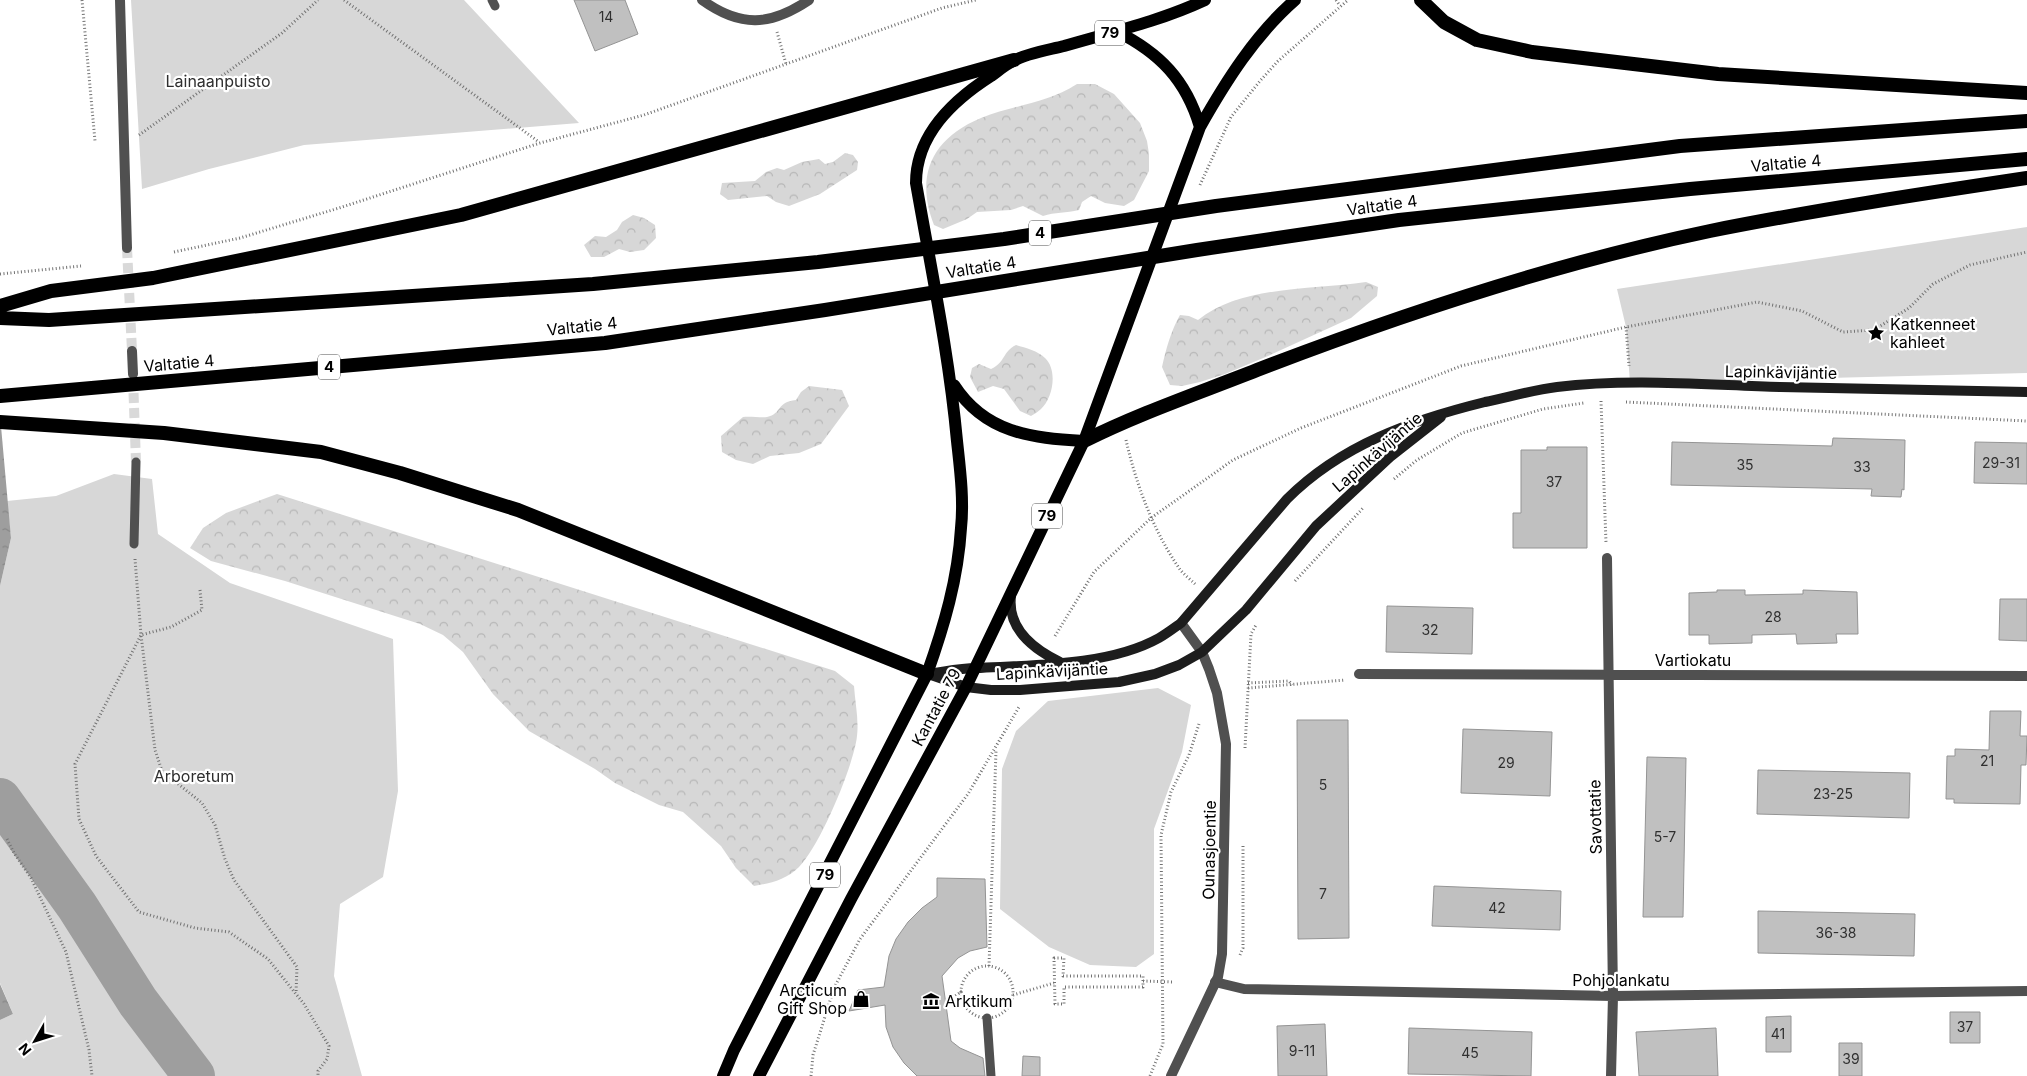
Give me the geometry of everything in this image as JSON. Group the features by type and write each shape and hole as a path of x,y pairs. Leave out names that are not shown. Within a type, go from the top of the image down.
{"highway":[{"path":"1421,0 1444,22 1477,40 1532,52 1718,74 2027,93"},
{"path":"0,306 50,291 153,278 461,215 1014,60"},
{"name":"Valtatie 4","path":"0,318 50,320 594,284 808,263 1004,239 1216,206 1680,146 2027,122"},
{"name":"Valtatie 4","path":"0,396 605,343 1399,220 1690,189 2027,159"},
{"path":"1084,441 1122,422 1350,334 1441,304 1576,264 1736,226 1829,209 2027,178"},
{"path":"0,422 164,433 312,450 400,473 518,510 927,674"}],"main road":[{"name":"79","path":"1014,60 1162,18 1205,0"},
{"name":"79","path":"1200,127 1222,89 1258,39 1295,0"},
{"path":"1116,31 1137,42 1171,70 1186,90 1195,108 1200,127"},
{"name":"Kantatie 79","path":"723,1076 734,1050 927,674 946,618 959,551 962,526 962,488 952,383 916,183 916,167 921,152 938,122 973,87 1014,60"},
{"name":"Kantatie 79","path":"759,1076 851,899 966,687 1084,441 1122,343 1200,127"},
{"path":"952,383 972,410 991,422 1020,434 1048,439 1084,441"},
{"name":"Lapinkävijäntie","path":"927,674 975,668 1016,667 1099,658 1137,648 1158,638 1181,623 1287,499 1306,481 1352,448 1395,429 1448,411 1558,387 1630,383 2027,392"},
{"name":"Lapinkävijäntie","path":"927,674 966,687 990,690 1020,690 1119,682 1155,674 1179,665 1202,652 1246,610 1316,526 1390,457 1448,411"},
{"path":"1012,589 1011,612 1017,628 1029,644 1060,662"}],"street":[{"path":"120,0 127,248"},
{"path":"702,0 736,18 758,21 791,12 809,0"},
{"path":"132,351 133,374"},
{"name":"Savottatie","path":"1607,558 1613,996 1611,1076"},
{"name":"Ounasjoentie","path":"1171,1076 1215,982 1222,954 1226,744 1217,694 1202,652 1181,623"},
{"name":"Vartiokatu","path":"1359,674 2027,676"},
{"name":"Pohjolankatu","path":"1215,982 1244,989 1613,996 2027,991"}],"lane":[{"path":"134,544 136,462"},
{"path":"987,1018 991,1076"}],"path":[{"path":"82,0 95,141"},
{"path":"124,146 282,33 318,0"},
{"path":"344,0 540,143"},
{"path":"166,254 240,238 540,143 644,115 942,8 976,0"},
{"path":"1336,0 1340,6"},
{"path":"1208,166 1232,117 1260,81 1278,62 1348,0"},
{"path":"772,18 786,64"},
{"path":"1055,636 1094,572 1151,518 1232,460 1300,428 1461,366 1626,327 1757,302 1802,311 1842,332 1874,330 1909,308 1933,284 1970,265 2027,252"},
{"path":"0,274 83,266"},
{"path":"1389,483 1417,460 1462,434 1544,409 1602,401 1607,558"},
{"path":"1621,402 2027,421"},
{"path":"1292,584 1369,502"},
{"path":"1151,518 1179,569"},
{"path":"134,544 141,635 155,750 162,770 202,804 215,825 225,859 234,880 297,967 296,993"},
{"path":"200,590 202,610 171,627 141,635 75,764 79,819 96,856 139,912 195,928 229,932 268,959 296,993 329,1046 326,1059 318,1072 318,1076"},
{"path":"1251,634 1260,618"},
{"path":"1248,686 1292,685 1345,680 1359,674"},
{"path":"811,1076 813,1055 834,988 860,939 968,794 1023,700"},
{"path":"1150,1076 1163,1044 1161,835 1172,792 1189,755 1199,724"},
{"path":"989,966 996,747"},
{"path":"7,839 31,878 66,952 89,1050 92,1076"},
{"path":"1054,958 1064,958 1064,976 1143,976 1143,981 1143,987 1064,988 1064,1004 1055,1004 1054,958"},
{"path":"989,966 999,969 1008,977 1013,995 1010,1004 1004,1012 996,1017 987,1018 973,1014 967,1008 962,992 965,979 971,972 980,967 989,966"},
{"path":"1143,981 1174,982"},
{"path":"1013,995 1054,983"},
{"path":"947,1002 962,992"}],"green space":[{"name":"Lainaanpuisto","path":"131,0 464,0 579,123 304,145 209,169 142,189"},
{"path":"1077,84 1095,84 1114,94 1140,123 1147,141 1149,171 1134,200 1124,206 1105,203 1091,196 1082,202 1079,210 1074,211 1043,216 1023,206 1011,210 977,212 967,219 943,229 934,225 926,191 927,175 939,148 950,137 981,118 1053,96"},
{"path":"845,153 853,155 858,162 857,170 820,194 789,206 776,202 767,196 728,200 720,194 722,183 755,181 766,172 777,168 784,170 802,162 819,159 825,164 833,162"},
{"path":"633,215 644,218 655,225 656,238 644,250 630,252 619,249 604,257 591,257 584,245 595,236 606,237 617,230 622,222"},
{"path":"2027,227 2027,373 1630,383 1626,327 1617,289"},
{"path":"1366,282 1378,287 1377,296 1351,318 1225,374 1182,386 1170,385 1162,367 1169,340 1180,315 1198,320 1235,300 1257,295 1301,288"},
{"path":"1016,345 1032,350 1045,358 1052,369 1053,377 1049,398 1041,409 1031,416 1020,411 1004,389 993,386 978,392 970,377 972,368 979,364 991,369"},
{"path":"809,386 842,390 849,406 821,444 799,453 770,456 753,464 736,460 722,452 721,436 743,417 765,417 772,415 785,403 796,400 801,392"},
{"name":"Arboretum","path":"114,474 152,479 158,534 230,583 393,639 398,791 383,877 340,904 334,976 362,1076 0,1076 0,1020 13,1014 0,983 0,586 11,538 7,501 56,496"},
{"path":"277,494 835,671 854,686 857,736 855,749 843,785 826,824 807,857 799,867 784,878 754,886 736,868 721,846 683,812 659,805 615,783 595,769 529,731 493,694 463,652 443,635 420,624 285,581 211,561 190,548 203,528 226,513"},
{"path":"1158,688 1191,705 1182,752 1154,829 1154,954 1136,967 1090,965 1049,947 1000,909 1002,769 1016,731 1048,701"}],"water":[{"path":"0,415 11,538 0,586"},
{"path":"0,984 13,1014 0,1020"}],"building":[{"path":"574,0 625,0 638,34 595,51"},
{"path":"1833,438 1905,440 1904,490 1902,489 1901,497 1871,496 1872,489 1671,485 1672,442 1832,446"},
{"path":"1975,442 2027,443 2027,484 1974,483"},
{"path":"1547,447 1587,447 1587,548 1513,548 1513,513 1521,513 1521,450 1547,450"},
{"path":"1717,590 1745,590 1745,595 1803,594 1803,590 1857,592 1858,634 1836,634 1837,643 1797,644 1796,634 1752,635 1752,643 1709,644 1709,635 1689,635 1689,593 1717,592"},
{"path":"2000,599 2027,599 2027,641 1999,640"},
{"path":"1387,606 1473,608 1472,654 1386,652"},
{"path":"1990,711 2021,711 2020,736 2027,736 2026,765 2021,765 2020,804 1954,803 1954,799 1946,799 1947,756 1955,756 1955,749 1989,750"},
{"path":"1297,720 1348,720 1349,938 1298,939"},
{"path":"1463,729 1552,732 1550,796 1461,793"},
{"path":"1647,757 1686,758 1683,917 1643,917"},
{"path":"1758,770 1910,773 1909,818 1757,814"},
{"path":"937,878 985,879 987,947 970,951 958,958 942,976 951,1041 960,1048 983,1058 985,1076 917,1076 904,1063 893,1047 886,1027 885,1005 849,1011 858,990 884,987 889,956 896,939 908,922 937,897"},
{"path":"1434,886 1561,891 1560,930 1432,926"},
{"path":"1758,911 1915,914 1914,956 1758,953"},
{"path":"1950,1012 1980,1012 1980,1043 1950,1043"},
{"path":"1791,1016 1791,1052 1766,1052 1766,1017"},
{"path":"1325,1024 1327,1076 1278,1076 1277,1026"},
{"path":"1409,1028 1532,1032 1531,1076 1408,1074"},
{"path":"1716,1028 1718,1076 1639,1076 1636,1032"},
{"path":"1839,1043 1862,1043 1862,1076 1839,1076"},
{"path":"1023,1056 1040,1057 1040,1076 1022,1076"}],"waterway":[{"path":"0,799 77,906 138,1002 194,1076"}],"tunnel":[{"path":"127,248 132,351"},
{"path":"133,378 136,462"}],"place":[{"name":"Katkenneet kahleet","path":"1876,333"},
{"name":"Arcticum Gift Shop","path":"861,999"},
{"name":"Arktikum","path":"931,1001"}]}
